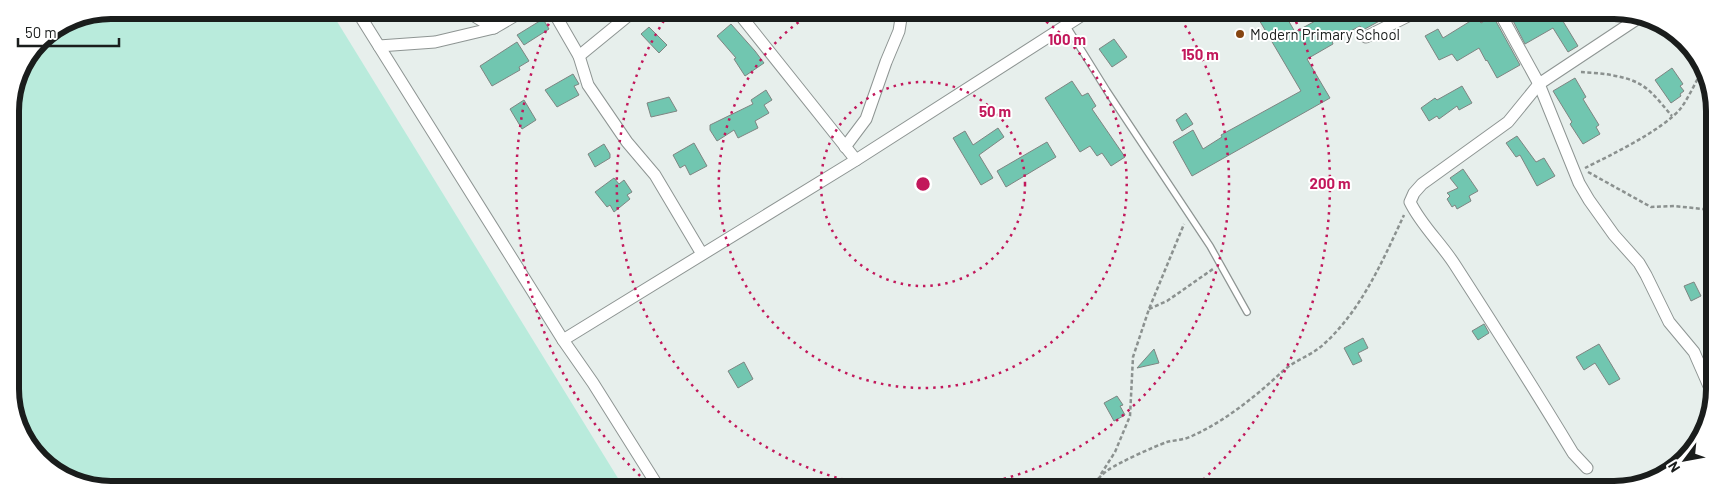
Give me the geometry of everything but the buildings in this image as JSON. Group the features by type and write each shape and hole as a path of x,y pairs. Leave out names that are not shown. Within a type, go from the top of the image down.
{"street":[{"path":"362,19 563,340 593,383 655,481"},
{"path":"479,19 494,28"},
{"path":"379,46 435,42 494,28 509,19"},
{"path":"559,19 580,56 588,85 627,142 655,175 702,254"},
{"path":"580,56 624,19"},
{"path":"743,19 856,160"},
{"path":"845,147 866,119 886,62 899,32 901,19"},
{"path":"563,340 856,160 1076,19"},
{"path":"1366,37 1402,19"},
{"path":"1503,19 1539,84 1584,192 1614,236 1646,275 1669,322 1694,352 1706,379"},
{"path":"1587,468 1573,453 1495,326 1446,252 1416,214 1410,202 1414,193 1422,184 1508,122 1539,84 1634,21"}],"lane":[{"path":"1066,25 1107,91 1221,263 1247,312"}],"path":[{"path":"1575,72 1599,73 1639,83 1672,116"},
{"path":"1699,76 1681,108 1672,116 1637,140 1583,169 1651,207 1674,206 1706,209"},
{"path":"1100,476 1146,451 1166,442 1190,437 1226,418 1263,390 1294,362 1312,354 1324,344 1354,310 1383,260 1410,202"},
{"path":"1096,481 1120,443 1130,416 1133,357 1149,309 1188,213"},
{"path":"1149,309 1168,301 1221,263"}],"green space":[{"path":"336,19 620,481 111,481 87,478 65,469 46,454 31,435 22,413 19,389 19,105 22,87 28,70 38,55 50,42 70,28 99,20"}],"place":[{"name":"Modern Primary School","path":"1240,34"}]}
